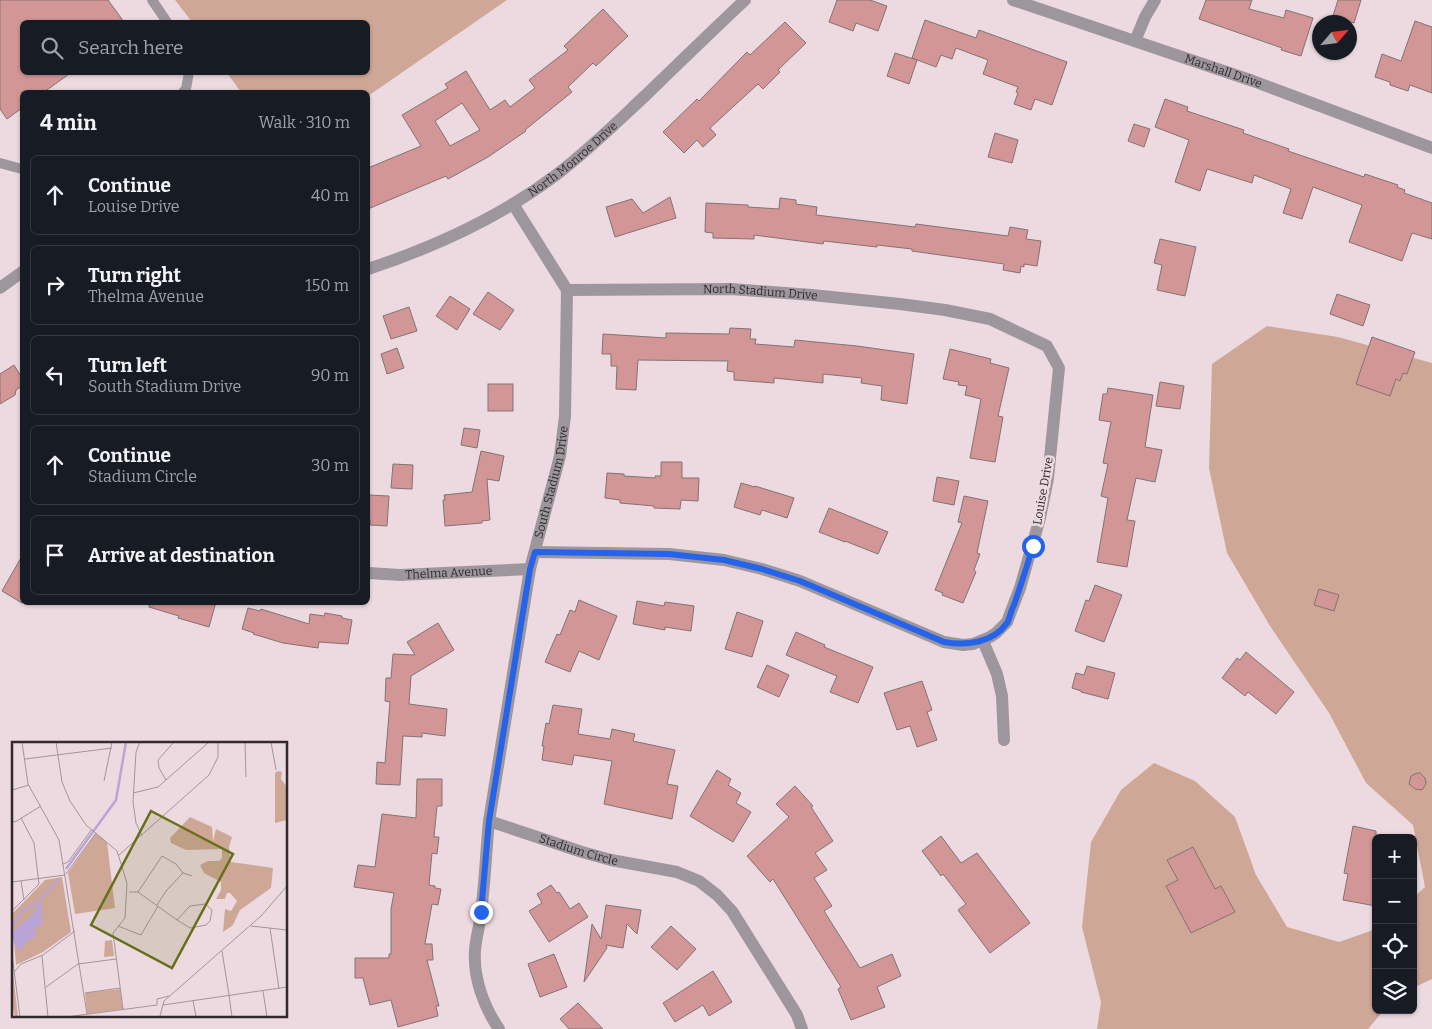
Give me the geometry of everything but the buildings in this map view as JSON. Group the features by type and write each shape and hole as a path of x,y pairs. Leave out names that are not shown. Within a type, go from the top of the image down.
{"street":[{"name":"North Monroe Drive","path":"370,268 460,233 513,204 556,175 597,142 745,0"},
{"name":"Marshall Drive","path":"1013,0 1253,81 1432,148"},
{"path":"1135,41 1145,17 1155,0"},
{"path":"513,204 567,290"},
{"path":"0,288 20,273"},
{"name":"North Stadium Drive","path":"567,290 731,289 900,304 990,319 1047,346"},
{"name":"South Stadium Drive","path":"489,821 530,569 560,456 565,416 567,290"},
{"name":"Louise Drive","path":"983,640 996,633 1007,622 1022,580 1040,518 1048,478 1059,368 1047,346"},
{"path":"535,552 669,554 724,560 800,581 944,642 973,644 983,640 1002,696 1004,740"},
{"name":"Thelma Avenue","path":"370,573 400,575 530,569"},
{"path":"489,821 481,912 475,951 476,975 490,1017 499,1029"},
{"name":"Stadium Circle","path":"489,821 611,860 677,872 698,882 717,895 732,911 797,1015 802,1029"}],"lane":[{"path":"152,0 166,20"},
{"path":"185,90 189,75"},
{"path":"0,163 20,168"}],"shaded area":[{"path":"175,0 507,0 370,95 370,90 240,90 228,75 370,75 370,20 190,20"},
{"path":"1267,326 1338,337 1432,363 1432,979 1417,986 1417,894 1425,887 1417,846 1417,834 1415,834 1413,825 1366,783 1329,713 1270,626 1227,553 1209,468 1212,364"},
{"path":"1154,763 1195,781 1235,817 1256,875 1287,927 1339,942 1372,930 1372,1014 1381,1014 1368,1029 1097,1029 1101,1002 1082,927 1091,842 1121,790"}],"route":[{"path":"481,912 489,821 530,569 535,552 669,554 724,560 800,581 944,642 973,644 990,637 1007,622 1033,546"}]}
